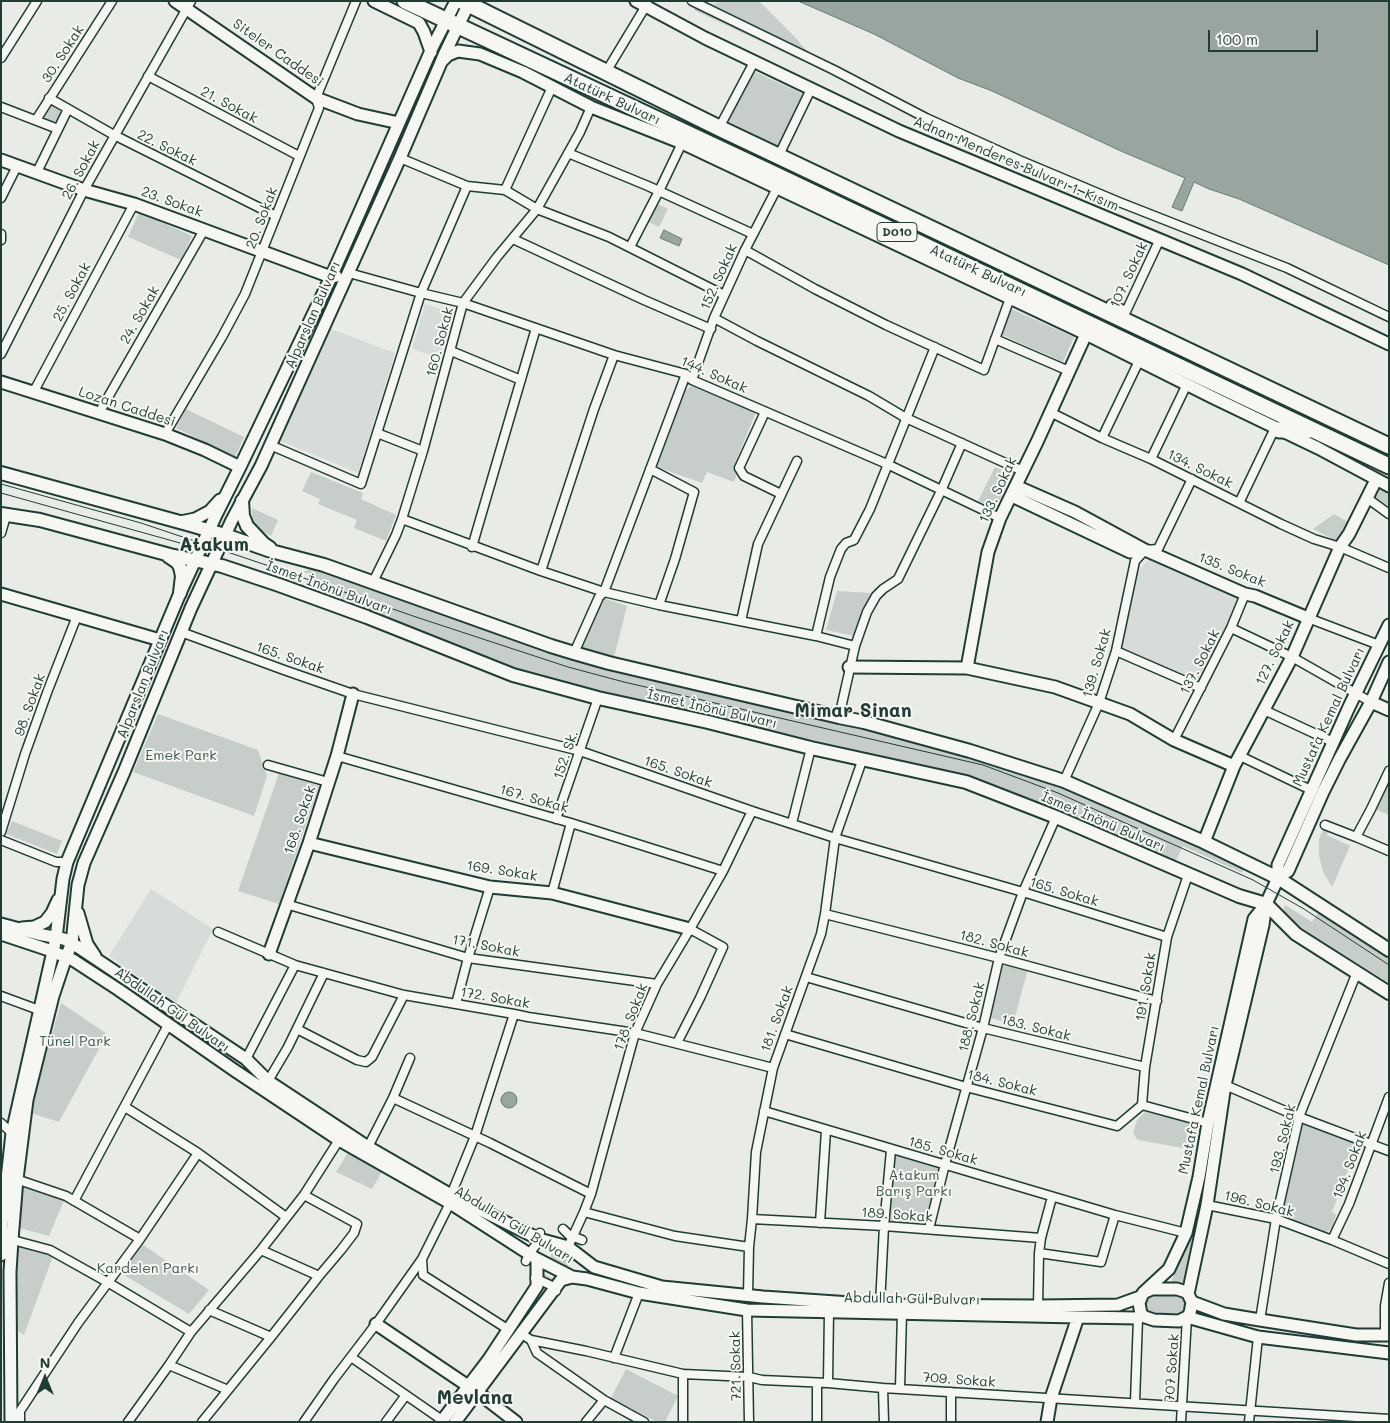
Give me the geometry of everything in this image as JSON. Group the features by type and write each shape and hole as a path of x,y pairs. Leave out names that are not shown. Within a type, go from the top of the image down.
{"highway":[{"name":"Atatürk Bulvarı","path":"404,1 779,176 1389,466"},
{"name":"Atatürk Bulvarı","path":"464,2 719,128 1124,316 1389,446"},
{"path":"1277,429 1314,430"}],"main road":[{"name":"Siteler Caddesi","path":"175,1 189,5 316,98 358,114 399,123"},
{"path":"374,1 419,23 431,52"},
{"name":"Alparslan Bulvarı","path":"12,1178 12,1133 56,938 67,862 195,560 331,277 431,52 452,24 464,2"},
{"name":"Adnan Menderes Bulvarı 1. Kısım","path":"643,3 706,38 899,131 1242,274 1389,344"},
{"name":"Alparslan Bulvarı","path":"1,1255 26,1100 53,996 72,943 76,898 84,863 128,762 190,608 270,445 400,158 441,62 452,24"},
{"name":"Atatürk Bulvarı","path":"441,62 448,55 458,51 480,54 523,72 591,107 682,143 1086,334 1139,362 1318,448 1389,486"},
{"name":"23. Sokak","path":"1,160 84,190 134,204 331,277"},
{"path":"331,277 348,273"},
{"name":"133. Sokak","path":"967,668 988,552 1000,518 1086,334"},
{"name":"Lozan Caddesi","path":"1,382 165,434 240,467"},
{"name":"İsmet İnönü Bulvarı","path":"1,473 209,530 278,553 324,565 523,637 574,653 609,663 864,722 970,751 1064,781 1204,842 1278,878 1389,950"},
{"name":"127. Sokak","path":"1204,842 1237,761 1292,657 1340,547 1349,534 1376,480"},
{"path":"180,522 195,519 210,510 229,490"},
{"name":"135. Sokak","path":"1014,491 1075,512 1145,550 1245,594 1256,596 1308,618"},
{"path":"242,501 243,516 247,526 264,544 278,553"},
{"name":"İsmet İnönü Bulvarı","path":"4,515 40,520 159,552 222,566 367,617 513,674 598,698 966,782 1056,816 1239,896 1266,904 1296,934 1389,993"},
{"path":"159,552 177,562 180,567 182,576 180,593"},
{"path":"1,594 160,640"},
{"name":"Mustafa Kemal Bulvarı","path":"1142,1295 1170,1269 1186,1233 1199,1177 1208,1123 1254,919 1266,904 1278,878 1278,865 1333,742 1389,625"},
{"name":"Mustafa Kemal Bulvarı","path":"1278,878 1288,871 1335,766 1371,702 1389,662"},
{"path":"849,667 967,668 1056,687 1130,714 1174,740 1237,761"},
{"name":"168. Sokak","path":"269,954 337,756 354,694"},
{"path":"1371,702 1389,710"},
{"name":"169. Sokak","path":"308,843 490,887 552,893 690,929"},
{"path":"3,928 34,927 44,922 52,913 62,892"},
{"path":"76,898 84,937 91,952 97,959"},
{"name":"Mustafa Kemal Bulvarı","path":"1187,1317 1192,1309 1190,1298 1225,1086 1263,925 1266,904"},
{"name":"Abdullah Gül Bulvarı","path":"3,928 64,939 72,943 246,1059 268,1081 451,1199 531,1258 572,1277 587,1279 638,1293 762,1312 829,1311 1078,1318 1140,1316 1154,1320 1179,1321 1187,1317"},
{"name":"Abdullah Gül Bulvarı","path":"3,928 66,957 112,986 339,1140 451,1199 540,1236 570,1242 594,1267 662,1287 880,1305 1118,1305 1142,1295"},
{"name":"Alparslan Bulvarı","path":"5,1238 10,1272 14,1415"},
{"path":"515,1331 537,1286 531,1258"},
{"path":"442,1421 473,1389 515,1331 555,1290 561,1280 572,1277"},
{"path":"1140,1316 1139,1303 1142,1295 1147,1290 1177,1289 1190,1298 1224,1314 1356,1335 1387,1335"},
{"path":"1187,1317 1258,1337 1389,1353"},
{"path":"1047,1422 1051,1398 1078,1318"},
{"path":"376,1324 473,1389 516,1422"},
{"path":"456,1422 473,1389"}],"street":[{"path":"1,58 37,1"},
{"name":"30. Sokak","path":"36,120 112,1"},
{"name":"20. Sokak","path":"165,434 245,294 319,108 316,98 356,1"},
{"path":"692,1 834,70 926,118 1110,198 1287,268 1389,317"},
{"path":"606,72 643,3"},
{"name":"26. Sokak","path":"1,354 84,190 189,5"},
{"path":"719,128 754,62"},
{"name":"21. Sokak","path":"148,76 299,156"},
{"path":"505,190 552,87"},
{"path":"781,151 811,89"},
{"name":"22. Sokak","path":"49,98 114,135 276,216"},
{"path":"1,107 58,129"},
{"name":"160. Sokak","path":"373,582 402,519 423,451 463,302 537,209 591,107"},
{"path":"37,172 68,109"},
{"path":"630,247 682,143"},
{"path":"568,153 659,191 752,234"},
{"path":"400,158 467,186 505,190 537,209 609,236 724,295"},
{"path":"1,198 17,166"},
{"path":"270,445 361,484 421,293 467,186"},
{"name":"152. Sokak","path":"574,653 599,597 604,592 650,469 724,295 752,234 777,188"},
{"name":"25. Sokak","path":"33,393 134,204"},
{"name":"24. Sokak","path":"99,413 204,230"},
{"path":"1,234 1,240"},
{"path":"513,239 710,329"},
{"name":"107. Sokak","path":"1124,316 1159,240"},
{"path":"745,250 815,289 886,325 984,370 1010,298"},
{"name":"144. Sokak","path":"348,273 421,293 463,302 614,355 689,377 887,464 1000,518"},
{"path":"1111,304 1124,316"},
{"path":"714,318 869,396 906,418 1023,471"},
{"path":"472,546 536,328"},
{"path":"995,339 1069,371"},
{"path":"816,636 830,577 841,549 846,543 854,540 870,509 935,347"},
{"path":"451,351 521,380"},
{"path":"541,571 594,409 614,355"},
{"path":"1102,438 1139,362"},
{"path":"1151,459 1188,384"},
{"path":"766,412 739,468 744,476 780,494"},
{"name":"134. Sokak","path":"1050,412 1314,539 1340,547 1389,568"},
{"path":"1239,503 1277,429"},
{"path":"377,433 423,451"},
{"path":"839,717 849,667 871,602 882,589 898,579 962,443"},
{"path":"741,621 758,544 797,461"},
{"path":"650,469 694,492 675,559 659,605"},
{"path":"1145,550 1158,549 1192,479"},
{"path":"1367,498 1389,514"},
{"path":"1,533 4,515"},
{"path":"402,519 541,571 604,592 659,605 816,636 855,646"},
{"name":"139. Sokak","path":"1064,781 1099,703 1116,651 1135,561 1145,550"},
{"name":"137. Sokak","path":"1174,740 1232,628 1245,594"},
{"name":"98. Sokak","path":"1,832 24,757 77,616"},
{"path":"1308,618 1379,645"},
{"path":"1232,628 1292,657 1371,702"},
{"name":"165. Sokak","path":"181,632 354,694 580,751 835,838 1023,892 1167,937"},
{"path":"1116,651 1202,688"},
{"name":"152. Sk.","path":"556,819 598,698"},
{"path":"1264,710 1333,742"},
{"path":"792,823 811,748"},
{"name":"167. Sokak","path":"337,756 571,823 723,871"},
{"name":"181. Sokak","path":"748,1295 749,1247 756,1152 773,1068 821,934 835,838 848,796 863,758"},
{"path":"1237,761 1311,790"},
{"path":"268,765 328,782"},
{"path":"1356,837 1389,771"},
{"name":"178. Sokak","path":"570,1242 591,1194 635,1033 656,984 723,871 752,811"},
{"name":"188. Sokak","path":"929,1229 983,1028 999,958 1023,892 1056,816"},
{"path":"552,893 571,823"},
{"path":"1325,825 1389,851"},
{"path":"1,840 56,862 67,862"},
{"name":"191. Sokak","path":"1142,1106 1145,1068 1167,937 1188,875"},
{"path":"456,1004 490,887"},
{"name":"171. Sokak","path":"286,904 468,958 656,984"},
{"name":"182. Sokak","path":"825,914 999,958 1157,1001"},
{"path":"677,1043 723,947 690,929"},
{"name":"172. Sokak","path":"218,932 295,965 404,995 528,1017 635,1033 773,1068"},
{"path":"246,1059 295,965"},
{"name":"193. Sokak","path":"1260,1320 1276,1219 1299,1117 1356,972"},
{"path":"268,1081 297,1029 324,973"},
{"name":"183. Sokak","path":"806,977 983,1028 1145,1068"},
{"path":"297,1029 357,1060 366,1062 372,1057 404,995"},
{"path":"1,996 40,1010"},
{"path":"304,1422 422,1259 451,1199 475,1136 514,1014"},
{"path":"74,1201 168,1025"},
{"name":"184. Sokak","path":"785,1034 966,1087 1117,1126 1142,1106"},
{"path":"368,1147 393,1098 410,1058"},
{"path":"1225,1086 1299,1117 1389,1151"},
{"name":"194. Sokak","path":"1332,1240 1349,1204 1389,1097"},
{"path":"393,1098 490,1143 591,1194"},
{"path":"1142,1106 1208,1123"},
{"path":"125,1107 198,1153 286,1216"},
{"name":"185. Sokak","path":"764,1111 1052,1197 1186,1233"},
{"path":"1,1123 12,1133"},
{"path":"820,1223 826,1130"},
{"path":"128,1422 191,1332 261,1250 304,1195 339,1140"},
{"path":"880,1305 884,1226 892,1150"},
{"path":"20,1422 14,1415 78,1323 140,1239 198,1153"},
{"path":"12,1178 66,1196 140,1239"},
{"path":"202,1422 354,1233 358,1224 304,1195"},
{"path":"1038,1306 1039,1253 1052,1197"},
{"name":"196. Sokak","path":"1207,1204 1276,1219 1389,1264"},
{"path":"584,1212 675,1236 749,1247"},
{"path":"1039,1253 1101,1262 1115,1215"},
{"name":"189. Sokak","path":"752,1219 884,1226 1041,1238"},
{"path":"564,1229 569,1235 570,1242 582,1240"},
{"path":"531,1258 540,1236"},
{"path":"5,1238 50,1250 191,1332"},
{"path":"261,1250 319,1276"},
{"path":"422,1259 423,1276 531,1340 537,1353 604,1400 644,1422"},
{"path":"535,1278 550,1285 555,1290"},
{"path":"1387,1335 1385,1306 1389,1284"},
{"path":"614,1358 638,1293"},
{"path":"762,1312 763,1294"},
{"path":"209,1310 271,1337"},
{"name":"721. Sokak","path":"747,1310 749,1422"},
{"path":"828,1382 829,1311"},
{"path":"900,1388 902,1314"},
{"path":"1135,1402 1140,1316"},
{"name":"707 Sokak","path":"1181,1422 1187,1317"},
{"path":"1249,1422 1258,1337"},
{"name":"709. Sokak","path":"531,1340 683,1374 816,1383 828,1382 883,1388 1182,1405 1250,1410 1317,1418 1389,1419"},
{"path":"351,1357 442,1421"},
{"path":"169,1365 228,1390"},
{"path":"683,1374 683,1422"},
{"path":"816,1383 817,1422"},
{"path":"883,1388 884,1422"},
{"path":"951,1392 951,1422"},
{"path":"386,1422 406,1395"},
{"path":"586,1422 604,1400"}],"shaded area":[{"path":"798,1 1389,1 1389,265 1239,199 1194,182 1182,211 1172,207 1185,178 1123,152 992,91 958,78 874,34"},
{"path":"664,230 682,239 679,246 660,238"},
{"path":"425,304 452,312 439,358 412,349"},
{"path":"331,329 395,353 358,473 280,441"},
{"path":"1151,557 1240,597 1200,682 1118,649 1137,572"},
{"path":"151,889 213,929 176,1003 109,956"},
{"path":"506,1092 512,1092 517,1097 515,1106 506,1108 501,1103 501,1097"}],"green space":[{"path":"700,1 715,4 721,1 759,1 807,51 802,61 694,10"},
{"path":"753,71 803,94 778,146 728,121"},
{"path":"50,104 60,111 61,117 58,121 53,121 43,116 44,111"},
{"path":"656,203 668,209 659,227 647,221"},
{"path":"139,212 192,236 181,260 128,237"},
{"path":"1009,308 1074,337 1063,362 1000,334"},
{"path":"691,386 756,412 735,463 738,472 734,482 707,472 702,483 657,467 684,392"},
{"path":"186,409 244,437 235,457 176,428"},
{"path":"995,467 1011,474 998,504 992,506 978,501"},
{"path":"311,472 363,493 361,499 396,515 386,541 354,528 357,520 318,504 320,499 302,491"},
{"path":"1379,487 1389,492 1389,510 1373,498"},
{"path":"252,508 278,520 271,536 256,529 252,521"},
{"path":"1334,514 1348,522 1339,542 1313,529"},
{"path":"232,561 305,585 309,574 303,572 316,567 556,652 840,721 1047,775 1246,864 1242,873 1183,846 1174,864 1006,790 931,767 542,677 231,564"},
{"path":"837,591 871,593 854,636 826,630"},
{"path":"603,598 627,606 614,657 584,652 581,646"},
{"name":"Emek Park","path":"158,714 258,750 267,776 254,816 133,772"},
{"path":"279,773 319,786 279,904 238,891"},
{"path":"1389,779 1389,815 1375,809"},
{"path":"12,821 62,841 57,854 6,834"},
{"path":"1323,830 1328,832 1327,835 1350,846 1332,887 1323,872 1319,856 1319,839"},
{"path":"1285,905 1312,922 1320,910 1389,955 1389,983 1282,915"},
{"path":"1002,962 1028,969 1013,1024 987,1017"},
{"name":"Tünel Park","path":"61,1003 107,1034 59,1122 31,1113 41,1070"},
{"path":"1218,1098 1190,1250 1188,1289 1170,1285 1186,1243"},
{"path":"1145,1112 1195,1123 1198,1128 1194,1150 1138,1140 1133,1133 1137,1120"},
{"path":"1300,1118 1357,1140 1362,1148 1353,1158 1332,1212 1336,1214 1332,1229 1324,1233 1281,1217 1283,1189"},
{"path":"350,1149 384,1168 372,1189 336,1172"},
{"name":"Atakum Barış Parkı","path":"891,1150 945,1164 929,1229 884,1226"},
{"path":"22,1181 66,1196 49,1236 16,1227"},
{"name":"Kardelen Parkı","path":"139,1242 209,1290 189,1314 119,1272"},
{"path":"18,1246 53,1256 24,1335 13,1328"},
{"path":"555,1251 561,1251 569,1256 568,1266 563,1268 551,1260 551,1255"},
{"path":"544,1274 554,1279 475,1385 539,1291"},
{"path":"1177,1295 1185,1303 1184,1309 1179,1313 1158,1314 1145,1310 1144,1302 1150,1297"},
{"path":"626,1369 678,1396 665,1422 657,1422 611,1398"}],"tram line":[{"path":"1,484 141,523 568,667 624,682 983,765 1058,793 1253,880 1304,909 1389,965"},
{"path":"1,493 180,543"}],"district":[{"name":"Atakum","path":"214,545"},
{"name":"Mimar Sinan","path":"853,711"},
{"name":"Mevlana","path":"475,1398"}]}
